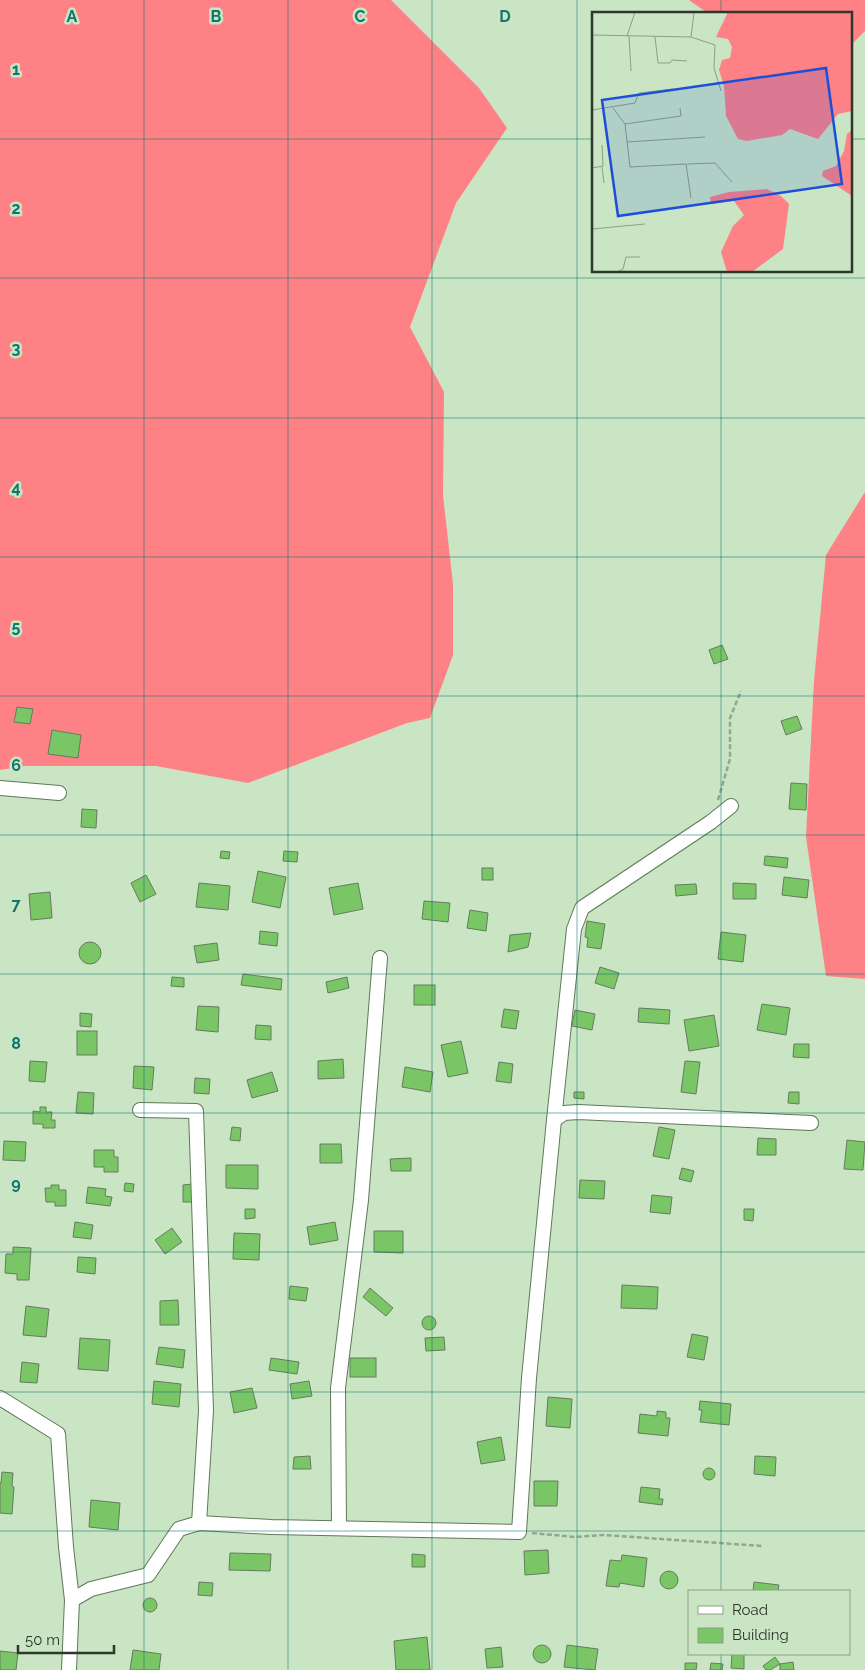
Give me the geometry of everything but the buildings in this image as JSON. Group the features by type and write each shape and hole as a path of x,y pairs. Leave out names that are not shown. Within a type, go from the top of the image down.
{"street":[{"path":"0,788 59,793"},
{"path":"72,1600 91,1589 148,1575 179,1530 199,1523 271,1527 519,1532 528,1378 574,929 582,908 711,822 731,806"},
{"path":"339,1527 338,1388 361,1200 380,958"},
{"path":"140,1110 196,1111 206,1411 199,1523"},
{"path":"554,1120 564,1113 578,1112 811,1123"},
{"path":"0,1398 58,1434 66,1547 72,1600 69,1670"}],"path":[{"path":"711,822 730,759 730,718 741,691"},
{"path":"532,1533 575,1537 604,1535 762,1546"}],"shaded area":[{"path":"0,0 391,0 479,88 507,128 456,203 410,327 444,392 443,495 453,584 453,655 430,718 407,723 248,783 156,766 24,766 0,770"},
{"path":"689,0 865,0 865,31 852,44 852,12 706,12"},
{"path":"865,492 865,979 826,976 806,837 814,681 826,555"}]}
